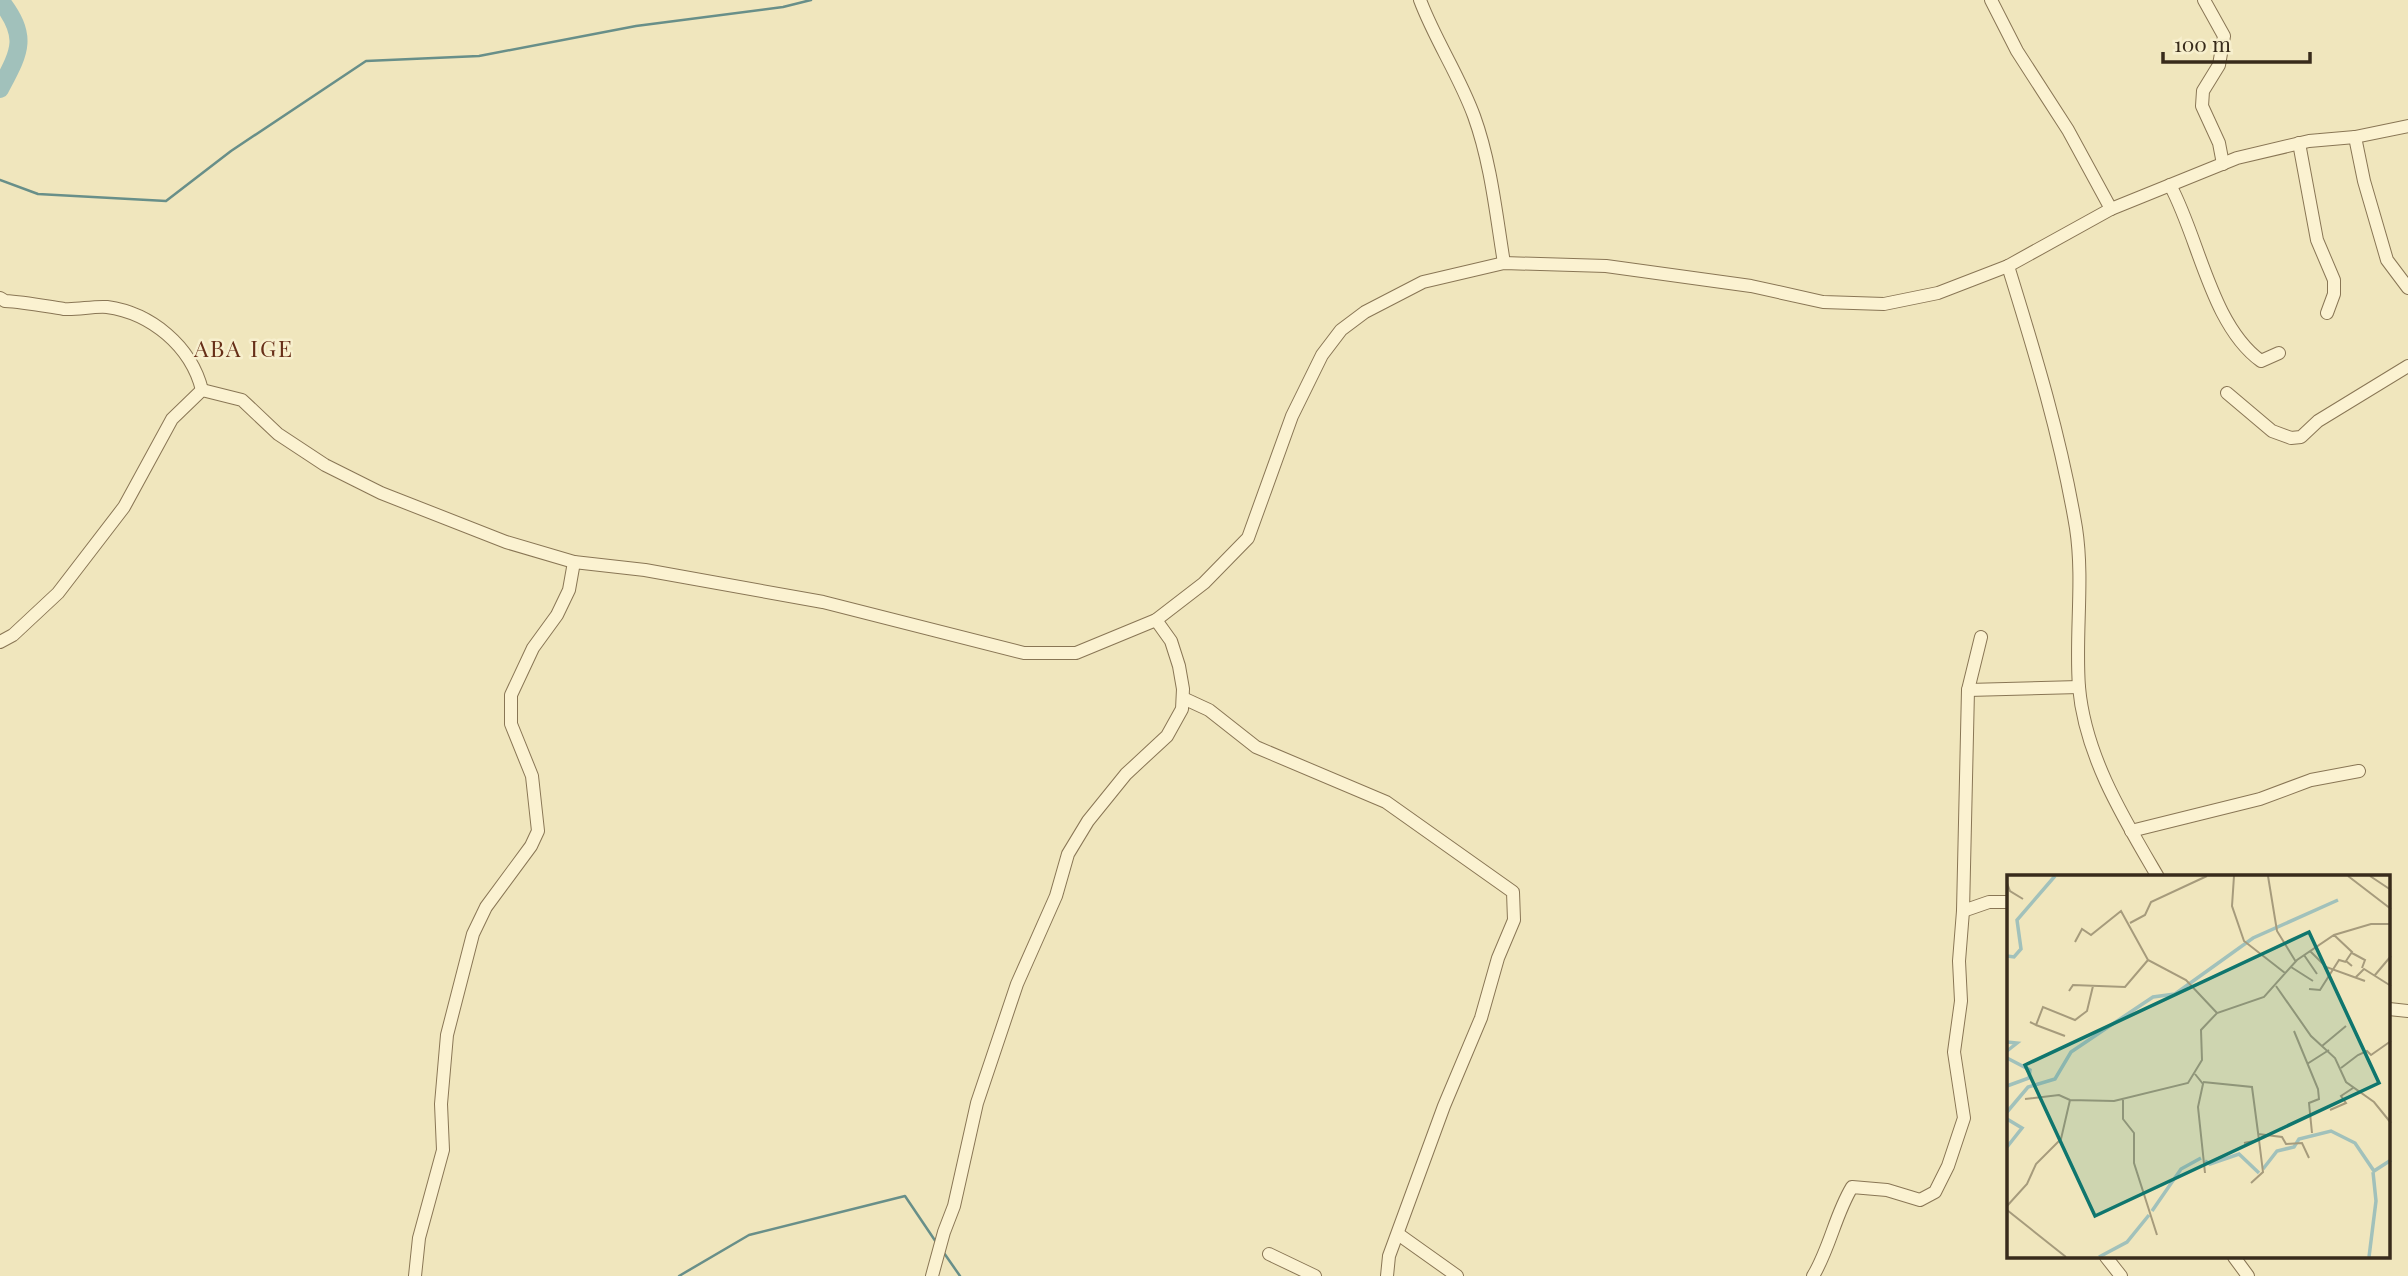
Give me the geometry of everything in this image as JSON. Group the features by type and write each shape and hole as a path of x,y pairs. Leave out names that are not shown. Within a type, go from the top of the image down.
{"street":[{"path":"1420,0 1433,35 1458,76 1475,118 1488,166 1504,263"},
{"path":"1991,0 2017,51 2068,130 2111,209"},
{"path":"2204,0 2224,36 2219,65 2203,91 2202,106 2219,143 2223,164"},
{"path":"202,390 242,400 278,434 325,465 381,493 506,542 574,562 768,590 898,618 954,637 1024,653 1076,653 1156,620 1204,583 1248,538 1292,416 1322,355 1341,330 1365,312 1423,282 1504,263 1606,266 1751,286 1822,302 1884,304 1938,293 2008,266 2111,209 2223,164 2299,144 2355,137 2408,126"},
{"path":"2355,137 2364,181 2388,260 2408,288"},
{"path":"2299,144 2317,240 2334,280 2334,293 2327,313"},
{"path":"2170,185 2186,215 2200,262 2246,351 2261,361 2279,353"},
{"path":"2008,266 2050,401 2076,531 2079,687 2084,724 2116,805 2157,875"},
{"path":"0,298 5,301 66,309 107,307 145,319 156,325 185,353 198,376 202,390"},
{"path":"2227,393 2272,431 2291,438 2301,437 2318,421 2408,366"},
{"path":"0,642 13,635 58,593 124,507 172,419 202,390"},
{"path":"415,1276 419,1238 443,1150 441,1104 447,1035 473,934 486,907 531,846 538,831 532,776 511,724 511,695 533,648 557,615 569,590 574,562"},
{"path":"932,1276 943,1232 954,1206 977,1103 1017,984 1056,896 1068,854 1088,821 1126,774 1167,736 1182,709 1179,666 1171,641 1156,620"},
{"path":"1813,1276 1821,1263 1840,1208 1852,1187 1887,1190 1920,1200 1935,1192 1948,1166 1964,1118 1955,1052 1961,1002 1959,961 1964,911 1968,690 1982,637"},
{"path":"1968,690 2079,687"},
{"path":"1183,698 1209,710 1256,747 1386,802 1513,892 1514,920 1498,958 1481,1018 1444,1107 1389,1256 1387,1276"},
{"path":"2132,831 2260,799 2311,780 2359,771"},
{"path":"1964,911 1989,902 2007,902"},
{"path":"2390,1009 2408,1011"},
{"path":"1398,1234 1457,1276"},
{"path":"1269,1254 1315,1276"},
{"path":"2107,1258 2121,1276"},
{"path":"2235,1258 2248,1276"}],"waterway":[{"path":"0,0 15,24 18,44 13,64 0,89"},
{"path":"0,180 38,194 166,201 231,151 366,61 479,56 636,26 783,7 811,0"},
{"path":"679,1276 749,1235 905,1196 936,1242"},
{"path":"944,1253 960,1276"}],"district":[{"name":"ABA IGE","path":"244,349"}]}
